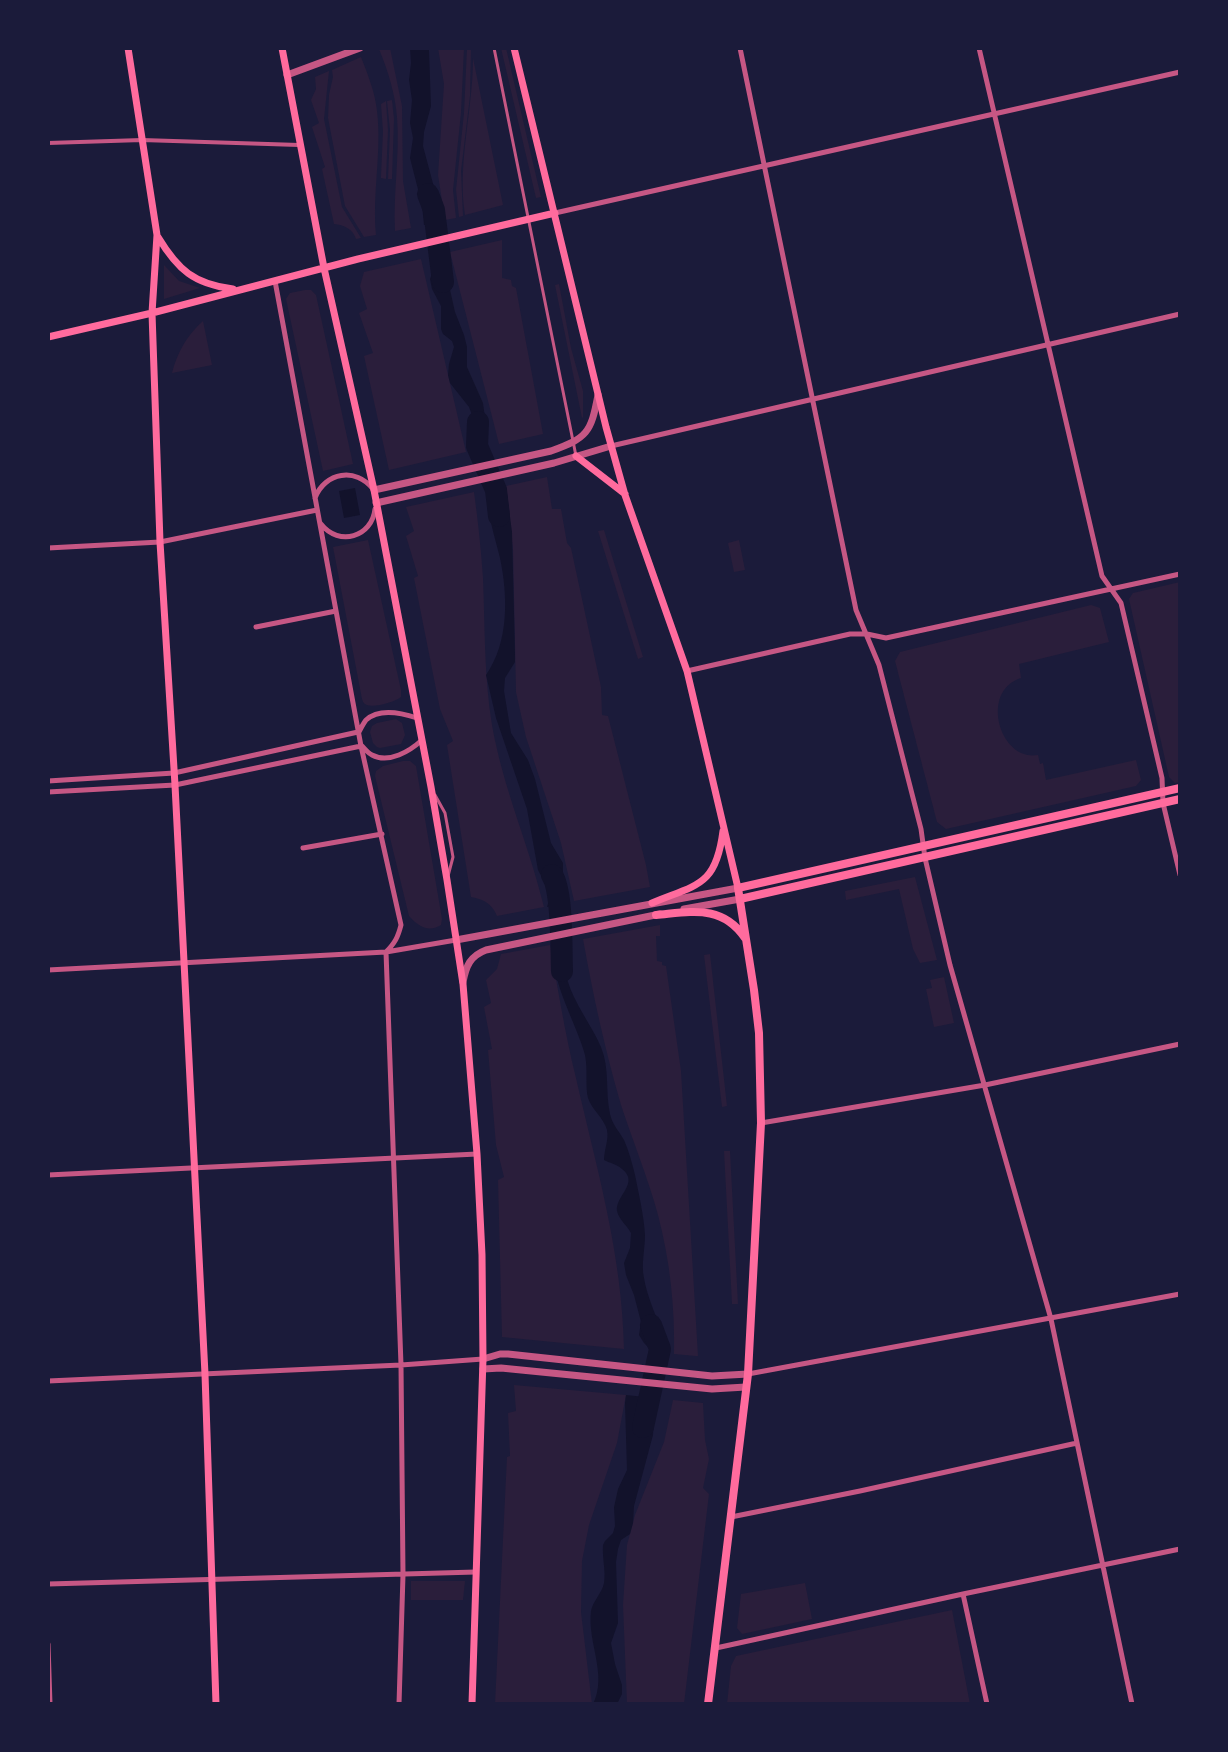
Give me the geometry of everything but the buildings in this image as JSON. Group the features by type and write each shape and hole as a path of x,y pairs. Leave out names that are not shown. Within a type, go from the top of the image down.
{"main road":[{"path":"128,48 157,235 152,313 160,542 205,1374 216,1704"},
{"path":"282,48 324,268 374,490 431,787 463,984 482,1255 483,1369 472,1704"},
{"path":"514,48 611,446 625,495 687,671 738,888 759,1033 761,1123 748,1374 708,1704"},
{"path":"48,337 555,213"},
{"path":"157,235 173,260 191,276 218,287 233,290 247,288"},
{"path":"576,456 625,495"},
{"path":"738,888 1180,788"},
{"path":"740,899 1180,799"},
{"path":"652,903 691,887 711,874 721,850 724,825"},
{"path":"656,915 705,911 721,915 747,941"}],"street":[{"path":"287,75 360,48"},
{"path":"740,48 856,610 879,665 950,965 1051,1319 1132,1704"},
{"path":"979,48 1102,576 1121,603 1162,778 1163,803 1180,875"},
{"path":"555,213 1180,72"},
{"path":"48,143 142,140 299,145"},
{"path":"275,281 358,732 401,925 395,943 386,952 401,1365 403,1575 399,1704"},
{"path":"319,520 330,533 352,536 372,523 376,503 1180,314"},
{"path":"315,501 321,486 337,476 357,476 374,490 551,451 582,438 589,429 598,395"},
{"path":"48,548 160,542 317,510"},
{"path":"687,671 850,634 886,638 1180,574"},
{"path":"256,627 336,611"},
{"path":"48,781 174,773 358,732 368,718 379,714 394,712 417,718"},
{"path":"361,746 373,756 381,758 409,752 422,740"},
{"path":"48,792 175,785 361,746"},
{"path":"303,848 382,834"},
{"path":"48,970 386,952 738,888"},
{"path":"463,984 465,970 478,953 740,899"},
{"path":"761,1123 985,1085 1180,1044"},
{"path":"48,1175 477,1154"},
{"path":"48,1381 401,1365 483,1359 500,1354 712,1376 748,1374 1180,1294"},
{"path":"483,1369 506,1368 712,1389 746,1387"},
{"path":"731,1517 1077,1443"},
{"path":"716,1648 1180,1549"},
{"path":"48,1584 477,1572"},
{"path":"963,1594 987,1704"},
{"path":"48,1644 50,1704"}],"lane":[{"path":"494,48 576,456"}],"shaded area":[{"path":"390,48 402,106 403,181 411,228 395,231 397,117 391,82 379,49"},
{"path":"410,48 429,48 431,106 423,146 443,221 424,225 410,158 413,138 410,123"},
{"path":"438,48 464,48 453,190 456,218 445,220 438,175 444,84"},
{"path":"467,48 471,49 470,96 461,171 463,216 459,217 456,190"},
{"path":"501,48 506,48 541,197 536,198"},
{"path":"361,57 375,97 378,126 376,235 364,237 345,206 328,118 332,70"},
{"path":"473,58 503,205 465,215 464,156"},
{"path":"329,71 324,119 342,207 361,238 356,239 348,228 334,224 322,169 325,167 312,127 319,123 311,100 316,89 315,77"},
{"path":"392,100 392,179 388,179 390,130 387,101"},
{"path":"386,101 386,179 381,178 381,104"},
{"path":"502,240 502,278 511,280 516,288 543,434 499,444 450,252"},
{"path":"445,253 455,312 467,347 467,367 483,403 485,418 483,439 487,447 470,451 472,415 450,383 449,364 454,347 441,329 441,306 430,279 431,256"},
{"path":"421,259 466,452 389,470 364,356 373,353 359,313 367,309 360,286 364,272"},
{"path":"164,265 179,281 200,288 164,299"},
{"path":"559,284 583,391 582,418 555,285"},
{"path":"311,290 316,295 353,464 323,471 286,299 290,293"},
{"path":"203,321 212,365 172,373 183,345"},
{"path":"547,477 552,509 561,509 567,543 571,548 601,687 602,715 608,716 650,887 574,901 561,843 526,737 516,692 513,550 506,486"},
{"path":"506,486 512,532 515,662 505,678 504,691 511,733 528,760 535,779 551,843 563,863 563,884 570,902 547,907 548,889 538,870 527,809 496,718 486,675 499,648 505,618 503,573 490,516 488,489"},
{"path":"355,488 360,515 344,518 339,491"},
{"path":"474,492 492,725 544,907 497,916 487,903 471,897 447,745 453,741 440,709 414,578 418,576 406,536 414,531 406,507"},
{"path":"604,530 643,657 638,659 598,531"},
{"path":"368,540 401,690 398,699 372,706 364,704 362,699 333,547"},
{"path":"739,540 745,570 734,572 728,543"},
{"path":"1180,582 1180,782 1175,783 1169,777 1129,599 1133,593"},
{"path":"1091,605 1100,608 1109,642 1019,664 1021,678 1008,685 1001,696 998,710 1000,724 1013,748 1025,754 1038,755 1046,780 1136,760 1141,780 1136,786 946,829 937,822 895,661 900,652"},
{"path":"396,719 402,723 405,735 401,744 377,747 370,732 372,726"},
{"path":"410,761 416,766 442,919 441,925 432,928 420,925 409,916 375,776 383,766"},
{"path":"915,877 937,960 920,963 913,949 899,889 846,900 845,891"},
{"path":"660,925 660,936 656,936 657,961 666,966 681,1071 698,1356 674,1354 674,1319 666,1250 650,1187 615,1084 583,939"},
{"path":"571,941 566,954 568,982 604,1055 610,1114 629,1153 641,1205 645,1235 645,1283 667,1353 653,1352 639,1335 641,1322 624,1263 630,1248 631,1233 617,1211 629,1179 620,1167 604,1160 607,1130 588,1098 585,1055 555,969 556,944"},
{"path":"550,945 568,1045 613,1245 624,1349 502,1337 498,1180 504,1177 496,1145 488,1050 492,1049 484,1007 491,1003 486,980 497,969 501,954"},
{"path":"710,954 727,1106 722,1107 704,955"},
{"path":"944,977 954,1023 934,1027 926,989 932,988 930,980"},
{"path":"724,1151 730,1151 738,1304 732,1304"},
{"path":"514,1385 626,1395 617,1443 589,1525 582,1561 581,1612 592,1704 495,1704 507,1457 510,1456 508,1413 516,1411"},
{"path":"626,1395 655,1398 653,1435 634,1506 630,1534 621,1540 616,1562 618,1623 611,1643 622,1694 617,1704 593,1704 598,1670 591,1611 604,1583 603,1545 613,1533 618,1489 627,1470"},
{"path":"673,1400 703,1403 709,1459 703,1488 709,1494 684,1704 627,1704 623,1605 627,1545 635,1515 664,1442"},
{"path":"411,1581 465,1581 463,1600 411,1600"},
{"path":"805,1583 812,1619 742,1634 737,1628 741,1594"},
{"path":"952,1610 970,1704 727,1704 731,1666 736,1656"}],"waterway":[{"path":"428,194 434,210 443,282"},
{"path":"478,422 477,446 496,490 499,516"},
{"path":"552,875 560,907 562,971"},
{"path":"643,1427 660,1349 651,1325"}]}
